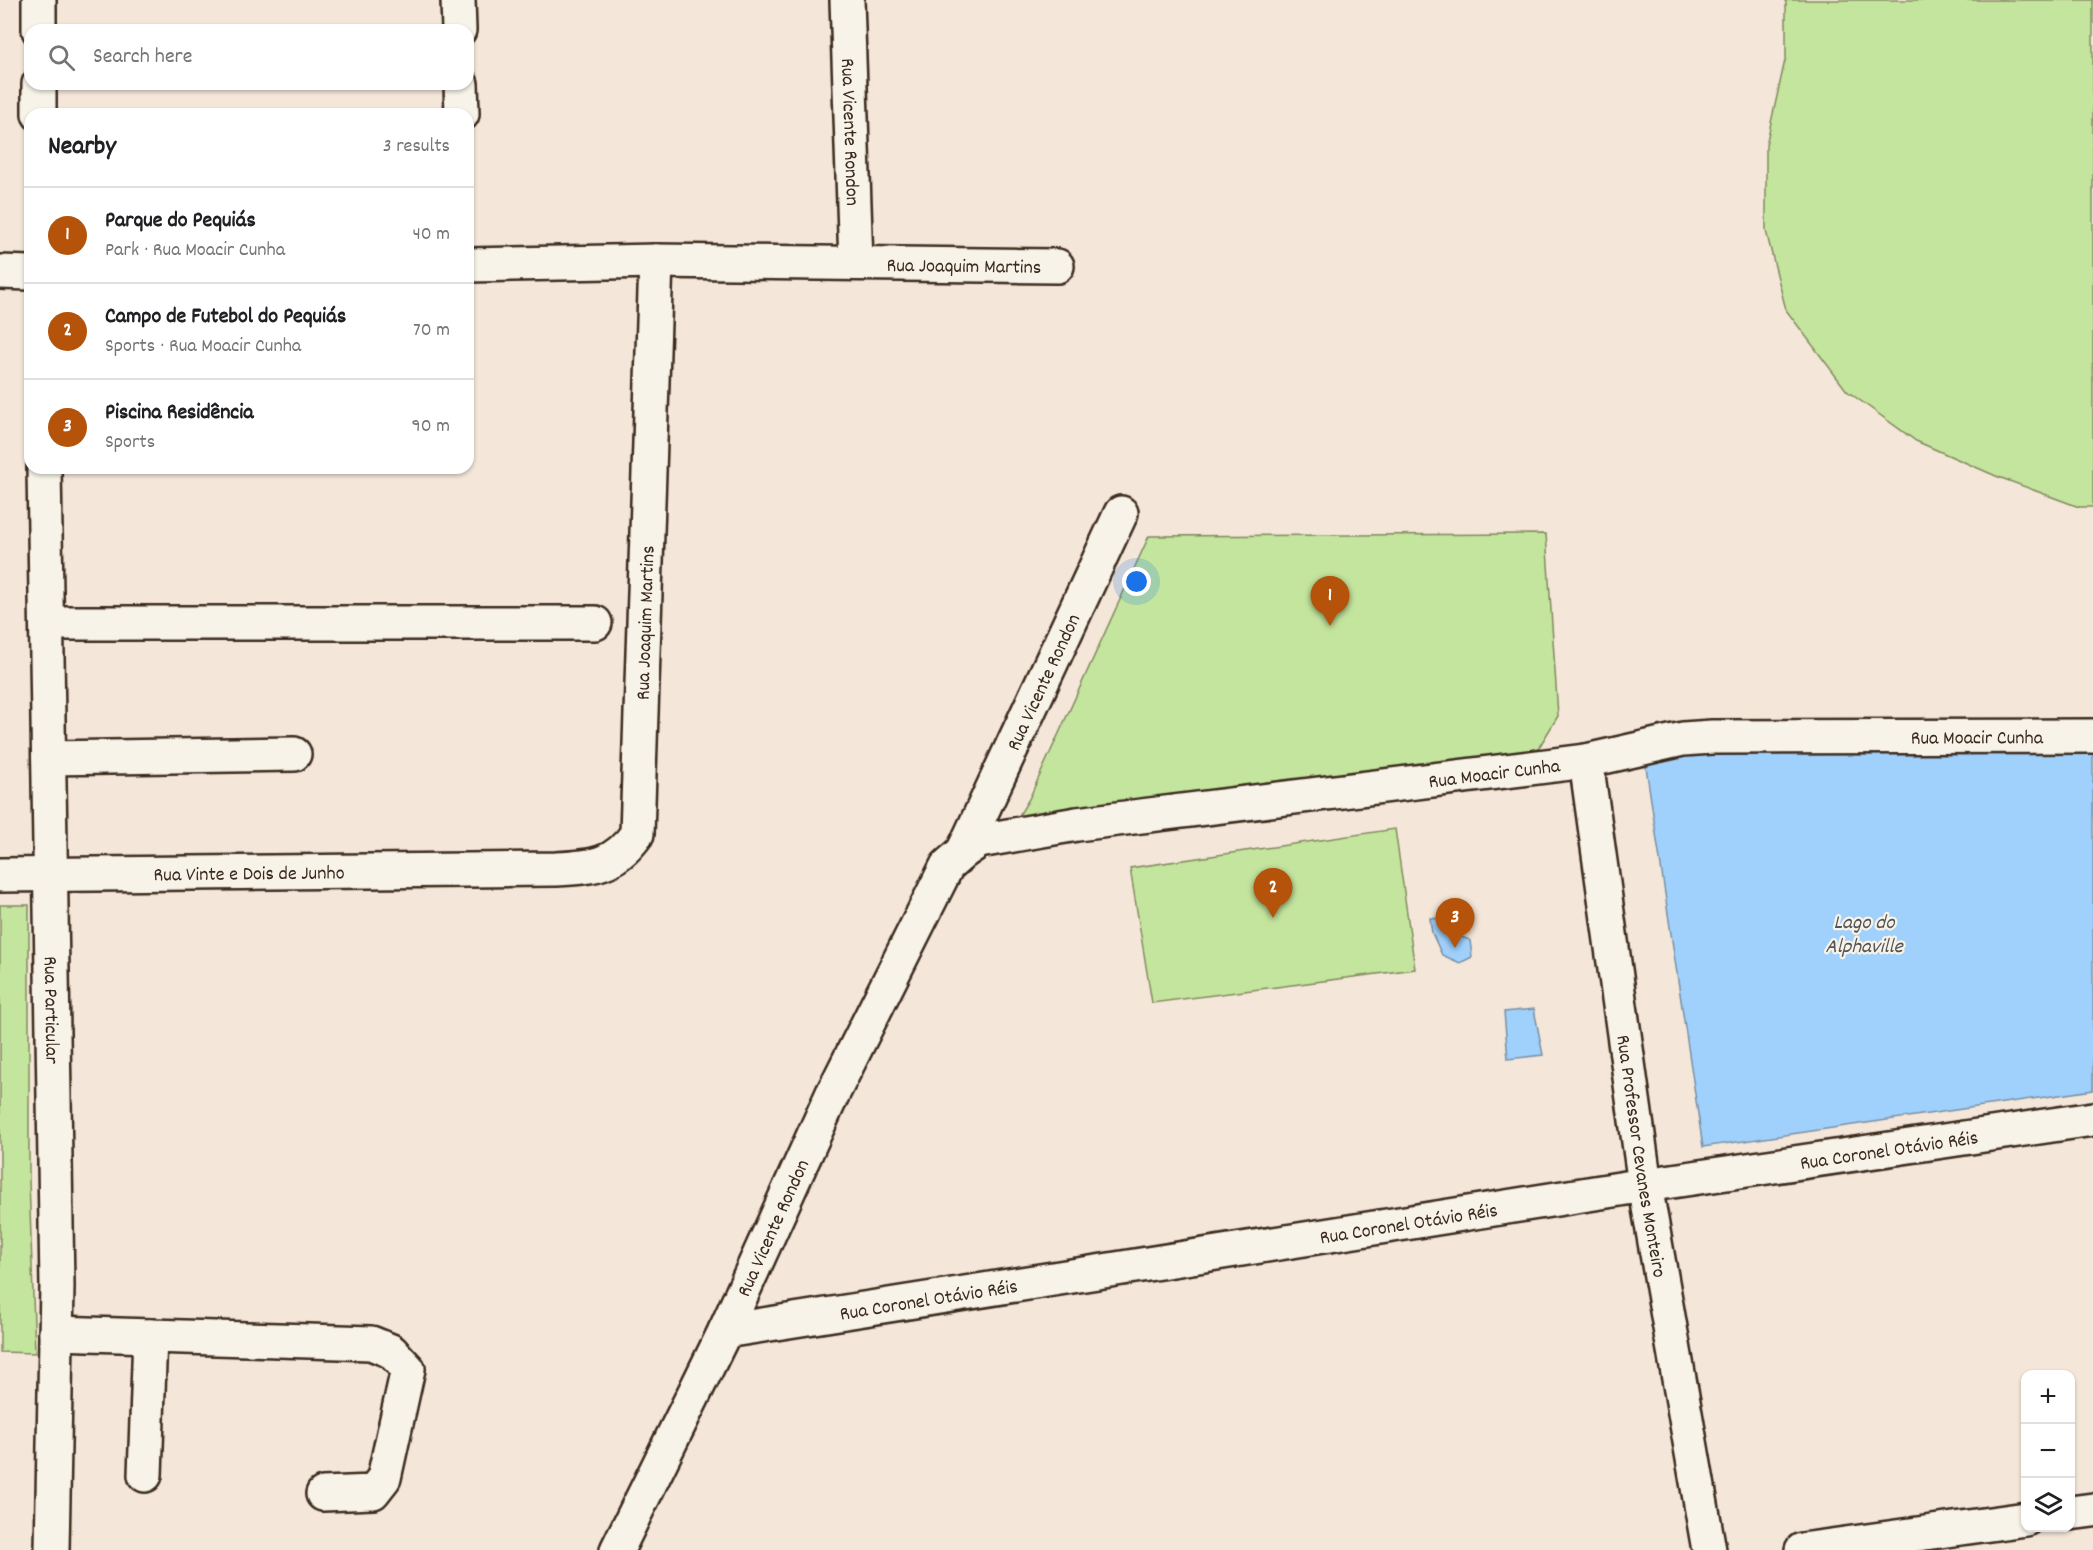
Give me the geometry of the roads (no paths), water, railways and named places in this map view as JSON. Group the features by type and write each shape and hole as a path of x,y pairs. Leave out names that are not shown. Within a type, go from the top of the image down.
{"street":[{"path":"39,0 39,24"},
{"path":"458,0 459,24"},
{"name":"Rua Vicente Rondon","path":"847,0 856,263"},
{"path":"39,90 39,108"},
{"path":"461,90 462,108"},
{"name":"Rua Joaquim Martins","path":"498,869 591,867 610,861 626,848 637,834 656,261"},
{"name":"Rua Joaquim Martins","path":"474,265 656,261 1057,266"},
{"path":"0,272 24,273"},
{"name":"Rua Particular","path":"44,474 56,1333 52,1550"},
{"name":"Rua Vicente Rondon","path":"963,852 1121,513"},
{"path":"47,623 595,623"},
{"name":"Rua Moacir Cunha","path":"928,904 947,866 979,841 1077,824 1586,761 1683,740 1712,737 2093,736"},
{"path":"49,758 294,754"},
{"name":"Rua Professor Cevanes Monteiro","path":"1586,761 1645,1185 1709,1550"},
{"name":"Rua Vinte e Dois de Junho","path":"0,875 498,869"},
{"name":"Rua Vicente Rondon","path":"617,1550 725,1331 832,1095 928,904"},
{"name":"Rua Coronel Otávio Réis","path":"725,1331 1645,1185 2093,1119"},
{"path":"56,1333 371,1343 391,1351 408,1368 384,1478 373,1492 323,1494"},
{"path":"145,1476 150,1336"},
{"path":"2075,1512 2093,1510"},
{"path":"1802,1550 2021,1520"}],"water":[{"name":"Lago do Alphaville","path":"2093,743 2093,1090 1703,1147 1646,767 1689,745"},
{"path":"1430,918 1443,919 1444,931 1470,940 1472,957 1460,963 1442,955 1432,933"},
{"path":"1534,1009 1543,1055 1508,1059 1504,1012"}],"place":[{"name":"Parque do Pequiás","path":"1330,626"},
{"name":"Campo de Futebol do Pequiás","path":"1273,918"},
{"name":"Piscina Residência","path":"1455,948"}]}
